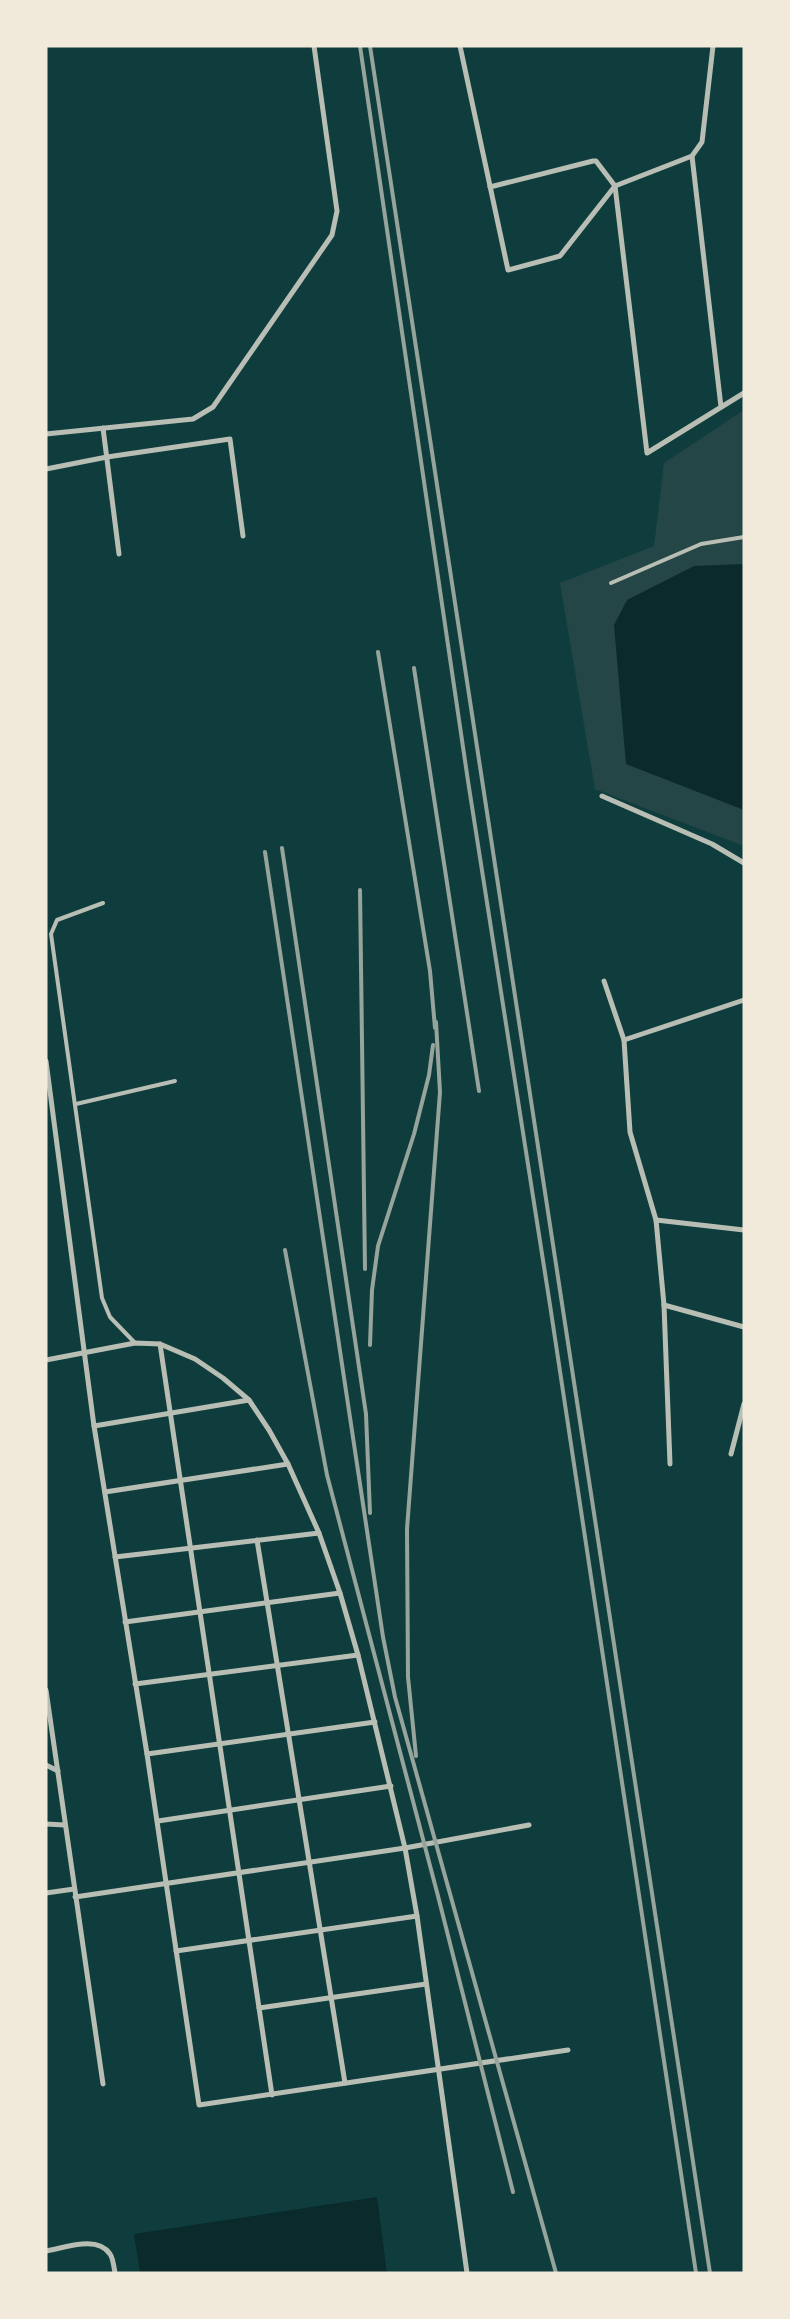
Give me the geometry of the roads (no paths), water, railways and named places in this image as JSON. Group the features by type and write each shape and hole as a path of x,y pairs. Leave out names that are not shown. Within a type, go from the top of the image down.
{"street":[{"path":"46,434 193,419 213,407 332,235 337,211 314,46"},
{"path":"460,46 508,270 560,256 614,186 692,156 702,142 710,89 713,46"},
{"path":"692,156 721,407"},
{"path":"490,188 593,161 596,161 614,186 646,453 744,393"},
{"path":"103,428 119,554"},
{"path":"46,470 107,457 230,439 243,536"},
{"path":"602,796 712,844 744,863"},
{"path":"604,981 624,1040 630,1132 656,1220 664,1305 670,1464"},
{"path":"624,1040 744,1000"},
{"path":"46,1061 94,1426 158,1821 199,2105 438,2071 568,2050"},
{"path":"656,1220 744,1230"},
{"path":"664,1305 744,1327"},
{"path":"46,1360 135,1343 160,1344 195,1359 223,1378 249,1400 288,1464 319,1533 340,1593 358,1655 405,1848 417,1916 467,2273"},
{"path":"160,1344 272,2095"},
{"path":"94,1426 249,1400"},
{"path":"730,1454 744,1404"},
{"path":"105,1492 288,1464"},
{"path":"115,1557 319,1533"},
{"path":"257,1540 311,1862 345,2084"},
{"path":"125,1622 340,1593"},
{"path":"135,1684 358,1655"},
{"path":"46,1690 103,2084"},
{"path":"147,1754 375,1722"},
{"path":"46,1765 58,1771"},
{"path":"158,1821 391,1786"},
{"path":"46,1824 65,1825"},
{"path":"75,1897 405,1848 529,1825"},
{"path":"46,1893 74,1889"},
{"path":"176,1951 417,1916"},
{"path":"259,2008 426,1984"},
{"path":"46,2251 91,2243 102,2246 111,2254 114,2273"}],"lane":[{"path":"611,584 701,544 744,537"},
{"path":"103,903 57,920 51,934 102,1298 110,1317 135,1343"},
{"path":"76,1104 175,1081"}],"railway":[{"path":"360,46 468,781 550,1305 696,2273"},
{"path":"370,46 710,2273"},
{"path":"378,652 430,971 435,1028"},
{"path":"414,668 479,1091"},
{"path":"282,848 366,1414 370,1513"},
{"path":"265,852 383,1637 395,1697 556,2273"},
{"path":"360,890 365,1269"},
{"path":"416,1756 408,1677 407,1529 440,1092 436,1022"},
{"path":"370,1345 372,1290 378,1246 414,1134 429,1075 433,1045"},
{"path":"285,1250 327,1475 438,1896 513,2192"}]}
